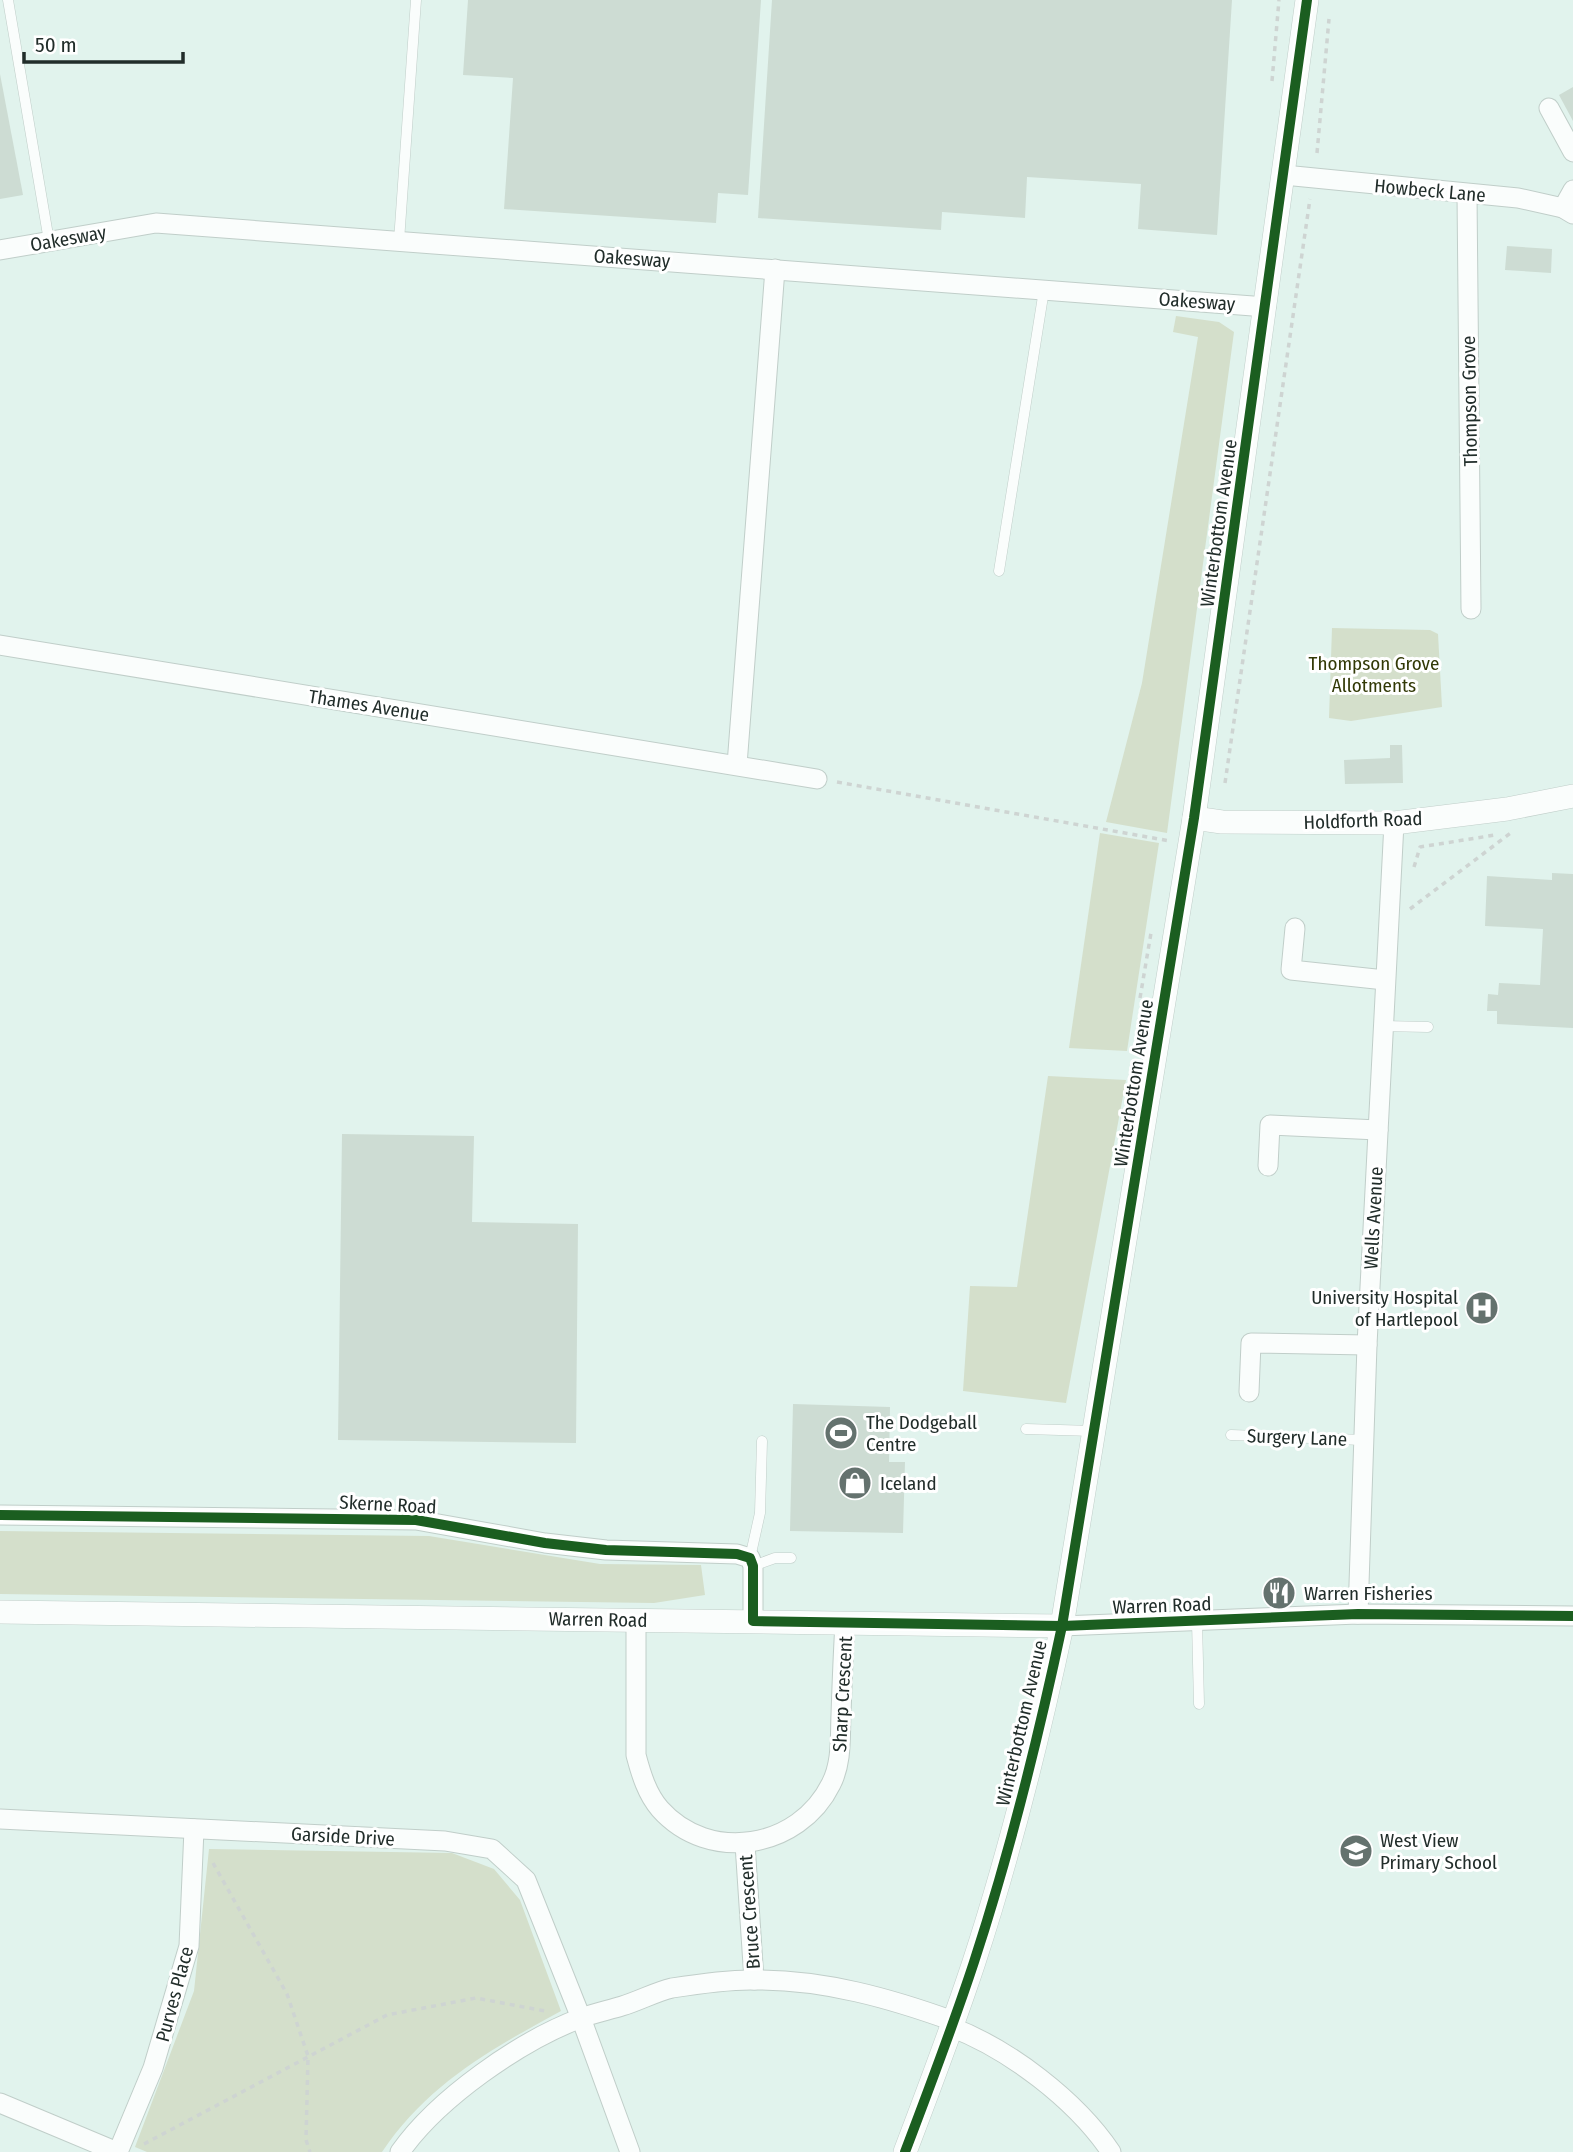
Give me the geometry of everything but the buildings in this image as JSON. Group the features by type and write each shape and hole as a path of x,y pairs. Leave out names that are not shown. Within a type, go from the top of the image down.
{"street":[{"name":"Winterbottom Avenue","path":"905,2152 974,1961 1010,1841 1062,1626 1194,818 1307,0"},
{"path":"1549,108 1573,152"},
{"name":"Howbeck Lane","path":"1284,175 1518,198 1568,211"},
{"path":"1568,211 1573,190"},
{"name":"Thompson Grove","path":"1467,194 1471,609"},
{"name":"Oakesway","path":"0,250 156,223 1266,307"},
{"path":"737,765 775,269"},
{"name":"Thames Avenue","path":"0,645 817,779"},
{"name":"Holdforth Road","path":"1194,818 1222,822 1394,823 1507,809 1573,796"},
{"name":"Wells Avenue","path":"1358,1614 1367,1345 1394,823"},
{"path":"1295,928 1291,970 1385,980"},
{"path":"1268,1166 1270,1125 1378,1130"},
{"path":"1249,1392 1251,1343 1367,1345"},
{"name":"Skerne Road","path":"0,1515 416,1520 568,1546 606,1550 737,1554 751,1562"},
{"path":"751,1562 753,1621"},
{"name":"Warren Road","path":"0,1612 1062,1626 1358,1614 1573,1616"},
{"name":"Sharp Crescent","path":"636,1620 636,1755 649,1792 660,1809 698,1835 731,1844 765,1839 792,1825 808,1814 830,1787 839,1758 845,1624"},
{"name":"Garside Drive","path":"0,1819 445,1841 492,1849 526,1880 581,2018"},
{"name":"Purves Place","path":"117,2152 153,2068 189,1946 194,1829"},
{"name":"Bruce Crescent","path":"745,1844 754,1980"},
{"name":"Bruce Crescent","path":"400,2152 412,2135 437,2110 481,2075 527,2045 581,2018 671,1989 754,1980 800,1982 886,1998 952,2024 1003,2051 1028,2070 1069,2105 1111,2152"},
{"path":"581,2018 630,2152"},
{"path":"0,2103 117,2152"}],"lane":[{"path":"8,0 49,241"},
{"path":"399,241 416,0"},
{"path":"999,571 1044,290"},
{"path":"1383,1026 1428,1027"},
{"path":"1026,1429 1093,1431"},
{"name":"Surgery Lane","path":"1231,1435 1363,1440"},
{"path":"762,1441 760,1513 751,1562 775,1558 791,1559"},
{"path":"1197,1621 1199,1703"}],"path":[{"path":"1317,153 1329,14"},
{"path":"1225,783 1311,199"},
{"path":"817,779 1174,842"},
{"path":"1408,910 1512,832"},
{"path":"194,1829 287,1994 309,2056 306,2140 310,2152"},
{"path":"140,2145 151,2142 387,2015 477,1998 581,2018"}],"green space":[{"path":"1176,316 1219,322 1234,332 1167,833 1106,822 1142,683 1198,337 1173,332"},
{"name":"Thompson Grove Allotments","path":"1332,628 1430,630 1438,634 1442,707 1351,721 1329,718"},
{"path":"1100,833 1159,843 1127,1051 1069,1048"},
{"path":"1048,1076 1126,1080 1066,1403 963,1391 970,1286 1017,1287"},
{"path":"0,1531 429,1536 600,1564 701,1565 705,1595 654,1603 0,1594"},
{"path":"209,1849 452,1853 494,1869 520,1900 561,2011 462,2070 420,2106 382,2152 147,2152 135,2147 194,1991"}],"cycle path":[{"path":"905,2152 958,2010 1000,1879 1062,1626 1194,818 1307,0"},
{"path":"0,1515 416,1520 545,1543 606,1550 737,1554 750,1558 753,1566 753,1621 1062,1626 1358,1614 1573,1616"}],"place":[{"name":"University Hospital of Hartlepool","path":"1482,1308"},
{"name":"The Dodgeball Centre","path":"841,1433"},
{"name":"Iceland","path":"855,1483"},
{"name":"Warren Fisheries","path":"1279,1593"},
{"name":"West View Primary School","path":"1356,1851"}]}
